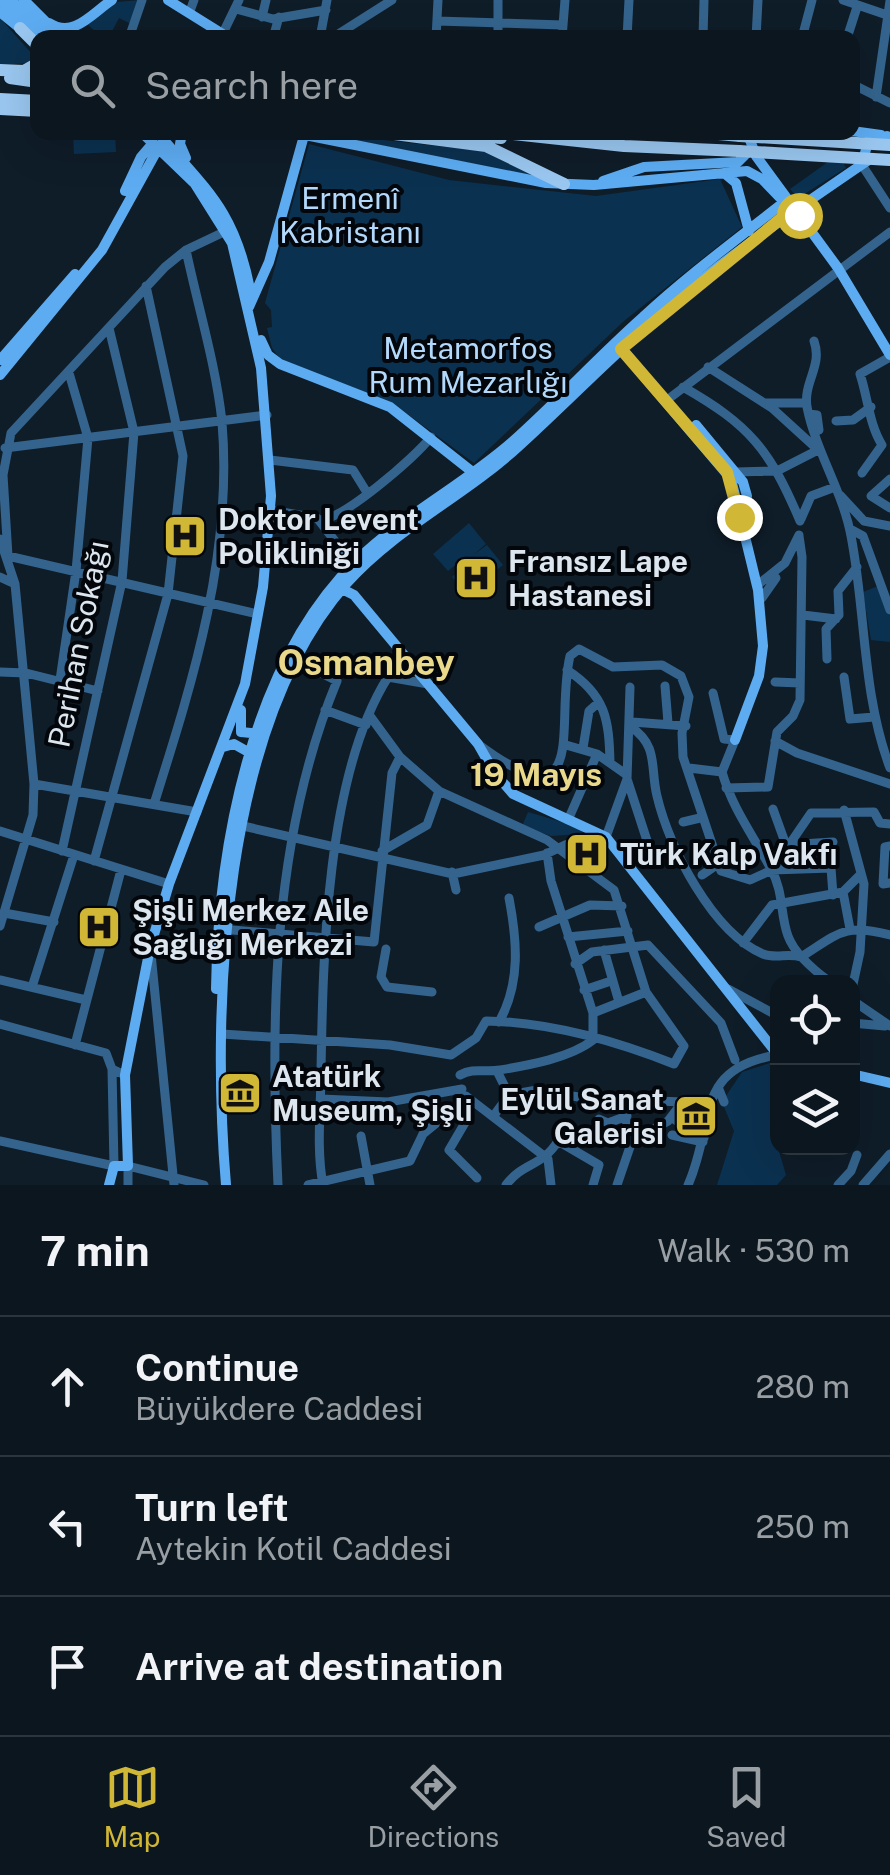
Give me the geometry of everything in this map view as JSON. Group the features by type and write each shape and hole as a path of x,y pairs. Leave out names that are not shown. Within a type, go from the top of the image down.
{"highway":[{"path":"20,28 30,35"},
{"path":"0,76 30,68"},
{"path":"0,76 30,82"},
{"path":"0,99 30,101"},
{"path":"0,109 30,111"},
{"path":"860,140 889,139"},
{"path":"440,140 486,146 564,184"},
{"path":"561,140 650,148 841,140"},
{"path":"744,142 890,160"}],"main road":[{"path":"0,0 30,32"},
{"path":"11,0 44,30"},
{"path":"24,0 55,30"},
{"path":"168,0 192,6 220,30"},
{"path":"48,23 59,29 78,26 107,1"},
{"path":"0,12 20,28"},
{"path":"860,133 889,139"},
{"path":"862,166 868,142 889,139"},
{"path":"0,375 102,250 150,140"},
{"path":"0,360 95,248 140,167 150,140"},
{"path":"153,140 230,229 261,342 280,364 376,399 475,474"},
{"path":"154,140 195,171"},
{"path":"181,140 230,229 248,278 261,368 270,460 270,510 239,729 259,734"},
{"path":"250,304 263,279 303,140"},
{"path":"336,140 564,184 753,172 789,205"},
{"path":"594,185 644,166 745,160 744,142"},
{"path":"744,142 838,268 890,356"},
{"path":"223,1185 222,929 259,734 284,664 318,606 354,568 475,474 748,230 862,166 890,160"},
{"path":"140,167 159,162 178,166"},
{"path":"723,173 736,183 748,230"},
{"path":"223,1185 215,1120 222,929 250,752 296,660 354,568 467,489 621,343 789,205"},
{"path":"248,278 263,279"},
{"path":"621,343 746,488 741,509 760,592"},
{"path":"621,343 727,472 741,509 760,592 763,657 735,740"},
{"path":"261,368 280,364"},
{"path":"467,489 475,474"},
{"path":"735,496 746,488"},
{"path":"354,568 354,585 363,605"},
{"path":"342,589 363,605 431,684 513,794 606,837 770,1044"},
{"path":"109,1185 114,1166 128,1166 126,1075 150,948 245,684"},
{"path":"223,747 234,744 250,752"},
{"path":"250,752 252,776"},
{"path":"860,1073 890,1080"}],"street":[{"path":"132,30 142,0"},
{"path":"262,17 266,0"},
{"path":"294,0 295,15"},
{"path":"365,0 370,10"},
{"path":"343,30 392,0"},
{"path":"436,30 438,0"},
{"path":"498,0 498,30"},
{"path":"563,30 566,0"},
{"path":"627,30 629,0"},
{"path":"704,0 704,30"},
{"path":"756,30 758,0"},
{"path":"804,30 812,0"},
{"path":"843,0 886,15"},
{"path":"876,98 888,53 886,15 890,1"},
{"path":"228,30 238,4 262,17 295,15 327,5 322,30"},
{"path":"851,30 858,7"},
{"path":"275,30 279,17"},
{"path":"437,22 563,26"},
{"path":"860,89 890,103"},
{"path":"862,166 890,208"},
{"path":"0,926 26,840 34,784 26,673 8,556 5,448 11,433 146,286 186,250 230,229"},
{"path":"670,397 890,232"},
{"path":"154,804 200,658 223,502 222,422 186,250"},
{"path":"94,861 168,592 182,456 146,286"},
{"name":"Perihan Sokağı","path":"62,851 122,582 134,432 109,328"},
{"path":"814,341 818,363 808,408 830,489 850,529 874,717 890,768"},
{"path":"862,473 882,445 872,429 871,407 860,374 890,356"},
{"path":"714,367 764,403 818,450"},
{"path":"60,680 76,572 88,438 69,372"},
{"path":"683,387 732,415 777,471 802,521"},
{"path":"764,403 808,408 817,415 819,430"},
{"path":"836,421 853,420 871,407"},
{"path":"5,448 266,415"},
{"path":"270,510 320,520 337,516 408,461 430,437"},
{"path":"736,472 777,471 818,450"},
{"path":"270,460 353,470 366,491"},
{"path":"890,480 871,496 890,508"},
{"path":"726,788 768,788 777,732 793,716 800,683 802,521 807,500 830,489"},
{"path":"830,489 859,517 890,526"},
{"path":"320,520 354,568"},
{"path":"850,529 864,536 890,610"},
{"path":"760,592 800,538"},
{"path":"0,540 8,556"},
{"path":"756,570 765,577 774,576 799,555"},
{"path":"8,556 258,614"},
{"path":"827,659 826,629 836,618 838,590 857,567"},
{"path":"0,576 15,584"},
{"path":"802,615 836,618"},
{"path":"478,744 530,777 544,776 557,767 566,745 570,656 578,649 612,667 662,664 681,676 690,697 684,757 700,818 718,864 730,877 750,880 772,870 831,868 838,893 856,928"},
{"path":"278,1185 273,1038 292,838 325,710 337,681 296,660"},
{"path":"567,670 584,682 610,721 610,763"},
{"path":"0,672 26,673 98,691"},
{"path":"323,1182 322,1041 328,939 347,780 388,677 431,684"},
{"path":"844,678 850,720 874,717"},
{"path":"775,682 800,683"},
{"path":"665,686 668,723"},
{"path":"242,826 336,848 382,854 452,873 606,837 627,777 632,724 630,688"},
{"path":"713,693 724,739 735,740 722,772 735,813 772,870 785,903 787,935 801,956 822,975"},
{"path":"583,748 588,712 599,702"},
{"path":"630,703 644,703"},
{"path":"222,1034 451,1055 476,1038 486,1022 500,1022 539,1025 674,1064 684,1046 646,992 614,890 518,824 439,791 400,757 368,720 325,710"},
{"path":"632,724 686,726"},
{"path":"632,724 649,743 656,794 685,867 729,934 768,956 801,956 836,931 856,928 890,934"},
{"path":"775,741 796,753 890,784"},
{"path":"566,745 597,754 627,777 652,856"},
{"path":"568,820 597,754"},
{"path":"222,929 374,942 392,773 400,757"},
{"path":"689,768 722,772"},
{"path":"34,784 197,812"},
{"path":"382,854 427,825 439,791"},
{"path":"773,809 786,845"},
{"path":"844,810 861,874 853,975"},
{"path":"772,870 811,813 874,812 880,823 890,824"},
{"path":"683,822 700,818"},
{"path":"0,831 170,884"},
{"path":"786,845 833,842"},
{"path":"886,883 888,846"},
{"path":"551,850 568,937 593,1013 593,1040"},
{"path":"32,988 74,854"},
{"path":"702,875 718,864"},
{"path":"75,1044 121,870"},
{"path":"452,873 456,890"},
{"path":"743,942 772,905 838,893 861,874"},
{"path":"500,1022 510,1004 518,941 509,898"},
{"path":"539,928 590,906 622,906"},
{"path":"4,912 54,922"},
{"path":"568,937 628,931"},
{"path":"576,964 604,950 648,945 721,1023 737,1062"},
{"path":"150,948 174,1181"},
{"path":"386,949 381,977 388,987 432,992"},
{"path":"604,950 619,1002"},
{"path":"0,980 86,1000"},
{"path":"719,980 770,1011"},
{"path":"584,990 608,982"},
{"path":"593,1013 646,992"},
{"path":"860,1005 890,1026"},
{"path":"0,1024 106,1053 112,1069 114,1166 0,1141"},
{"path":"860,1024 890,1026"},
{"path":"134,1031 158,1034"},
{"path":"460,1074 471,1069 497,1071 575,1052 593,1040"},
{"path":"308,1185 367,1168 410,1161 423,1134 452,1110 464,1094 451,1055"},
{"path":"688,1185 703,1140 707,1103 737,1062 770,1055"},
{"path":"112,1069 126,1075"},
{"path":"497,1071 509,1095"},
{"path":"718,1087 724,1102"},
{"path":"495,1114 509,1095 538,1090 707,1103"},
{"path":"321,1099 388,1102 464,1094 495,1114 548,1159"},
{"path":"617,1099 631,1137 617,1185"},
{"path":"598,1119 608,1124 625,1113 636,1099"},
{"path":"631,1137 672,1118 681,1104"},
{"path":"452,1110 466,1120 449,1150 477,1178"},
{"path":"672,1118 703,1140"},
{"path":"672,1135 703,1140"},
{"path":"360,1136 370,1185"},
{"path":"551,1185 548,1159 558,1141 599,1165 593,1185"},
{"path":"842,1181 862,1185 890,1154"},
{"path":"506,1185 521,1168 548,1159"},
{"path":"128,1185 128,1166 174,1181 204,1185"},
{"path":"295,1185 323,1182"}],"green space":[{"path":"140,0 133,25 119,18 113,30 94,30 87,24 118,2"},
{"path":"0,18 30,52 30,63 0,65"},
{"path":"73,140 115,140 116,152 74,154"},
{"path":"354,140 483,151 534,176"},
{"path":"309,144 449,180 596,196 720,179 742,227 624,321 474,463 391,402 280,359 272,348 267,328 272,327 271,310 265,303"},
{"path":"839,154 846,168 798,198 790,189"},
{"path":"469,523 486,544 473,555 487,545 503,565 486,578 472,563 482,580 466,594 452,577 468,563 463,559 448,571 433,554"},
{"path":"878,586 890,616 890,642 871,640 863,592"},
{"path":"528,812 582,828 582,834 551,836 522,826"},
{"path":"770,1063 770,1155 780,1155 786,1175 777,1185 717,1185 734,1131 722,1102 742,1072"}],"place":[{"name":"Doktor Levent Polikliniği","path":"185,536"},
{"name":"Fransız Lape Hastanesi","path":"476,578"},
{"name":"Türk Kalp Vakfı","path":"587,854"},
{"name":"Şişli Merkez Aile Sağlığı Merkezi","path":"99,927"},
{"name":"Atatürk Museum, Şişli","path":"240,1093"},
{"name":"Eylül Sanat Galerisi","path":"696,1116"}],"district":[{"name":"Osmanbey","path":"366,662"},
{"name":"19 Mayıs","path":"536,774"}],"route":[{"path":"739,517 727,472 621,349 687,291 794,208 799,215"}],"park label":[{"name":"Ermenî Kabristanı","path":"350,215"},
{"name":"Metamorfos Rum Mezarlığı","path":"468,365"}]}
